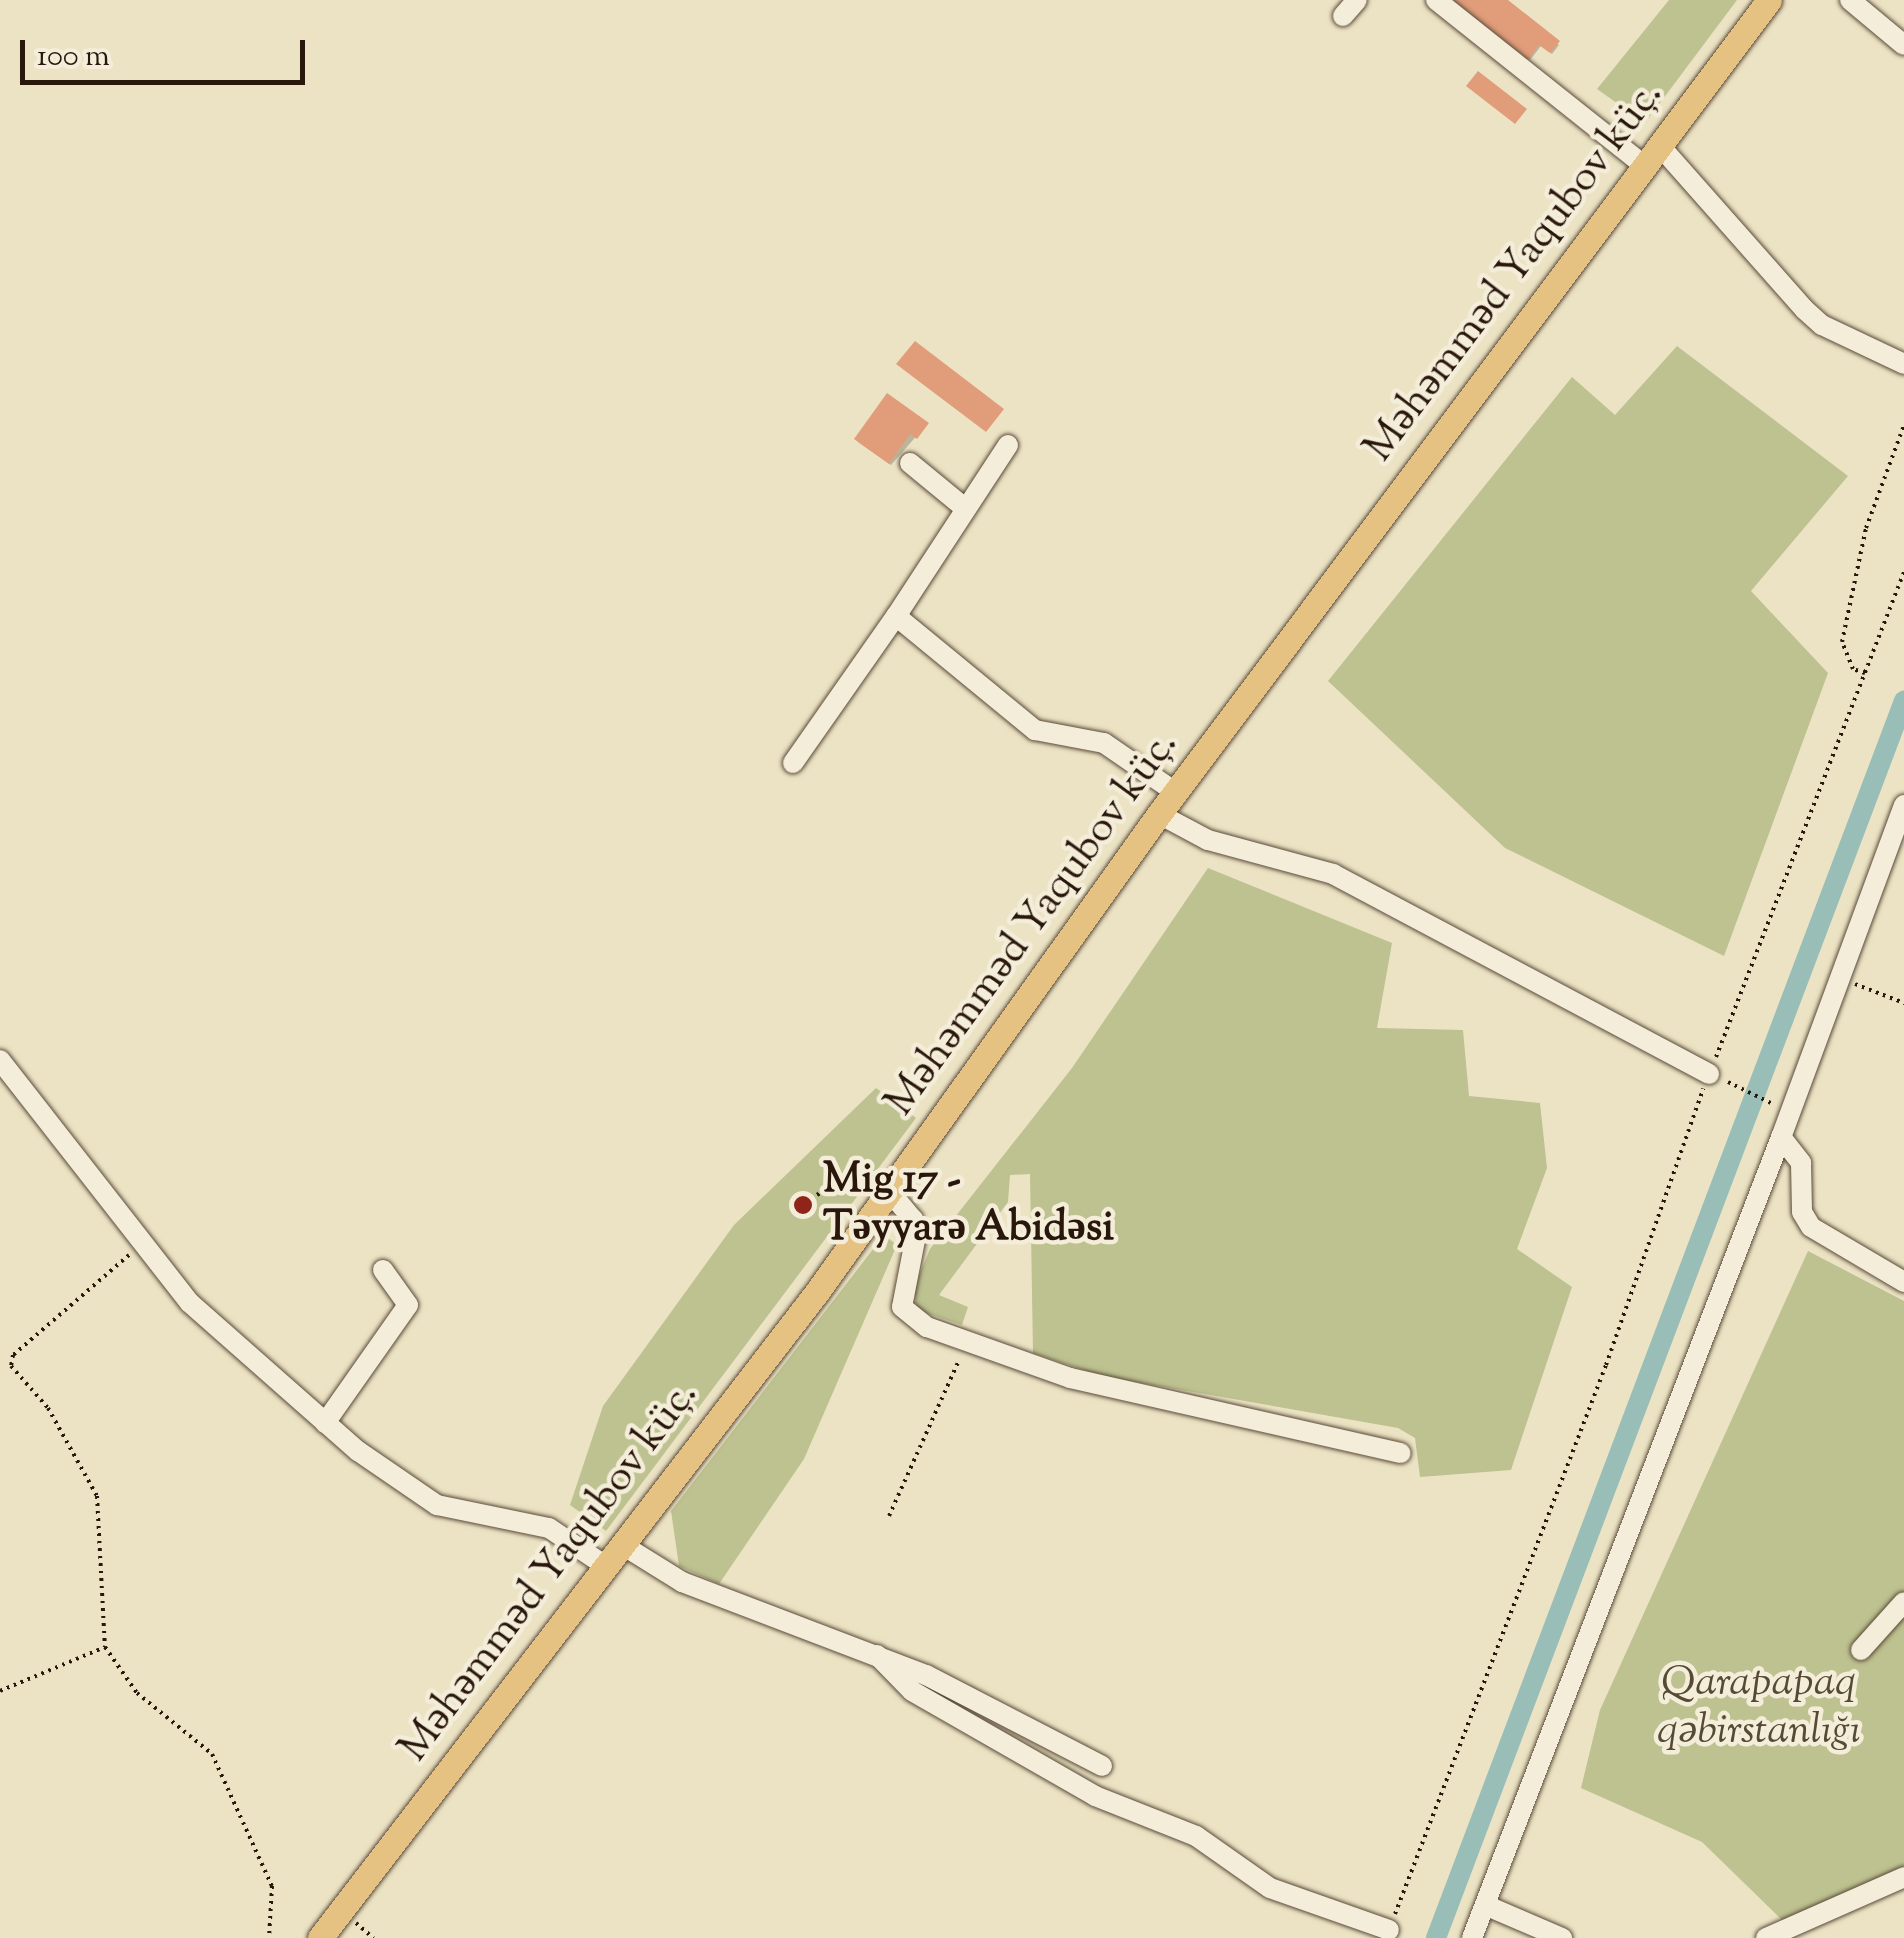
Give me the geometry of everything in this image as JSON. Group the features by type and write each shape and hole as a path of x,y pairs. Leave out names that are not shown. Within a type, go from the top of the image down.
{"main road":[{"name":"Məhəmməd Yaqubov küç.","path":"320,1938 890,1192 1175,792 1769,0"}],"street":[{"path":"1436,0 1652,156 1822,325 1904,364"},
{"path":"1850,0 1904,44"},
{"path":"793,763 1008,445"},
{"path":"910,463 966,509"},
{"path":"896,616 1036,730 1104,744 1175,792"},
{"path":"1472,1938 1791,1112 1837,977 1904,805"},
{"path":"1159,814 1208,840 1333,874 1709,1074"},
{"path":"0,1060 143,1243 224,1338 325,1423 400,1484 437,1505 549,1528 604,1565"},
{"path":"1781,1138 1801,1163 1802,1212 1811,1227 1904,1282"},
{"path":"890,1192 914,1219 916,1235 902,1306 927,1326 1070,1378 1401,1452"},
{"path":"325,1423 408,1305 383,1270"},
{"path":"621,1544 682,1582 877,1655 1102,1766"},
{"path":"1861,1650 1904,1602"},
{"path":"877,1655 912,1690 1095,1796 1196,1836 1270,1888 1389,1930"},
{"path":"1766,1938 1904,1877"},
{"path":"1485,1905 1562,1938"}],"path":[{"path":"1865,674 1853,668 1842,642 1866,528 1904,425"},
{"path":"1389,1930 1606,1365 1709,1074 1904,572"},
{"path":"1837,977 1904,1002"},
{"path":"1709,1074 1791,1112"},
{"path":"816,1195 858,1170 890,1192"},
{"path":"143,1243 13,1355 10,1366 48,1408 97,1496 105,1647 146,1703 212,1754 272,1886 268,1938"},
{"path":"889,1516 968,1342"},
{"path":"0,1691 105,1647"}],"green space":[{"path":"1669,0 1737,0 1645,123 1597,89"},
{"path":"1677,346 1848,476 1751,591 1828,673 1724,956 1505,848 1328,681 1572,377 1615,415"},
{"path":"1208,868 1392,943 1377,1028 1463,1030 1469,1096 1540,1103 1547,1168 1517,1249 1572,1287 1511,1470 1420,1477 1415,1438 1398,1428 1102,1376 1033,1353 1030,1174 1010,1175 1008,1202 939,1295 968,1307 962,1325 917,1310 914,1287 930,1249 1072,1068"},
{"path":"876,1088 916,1118 606,1531 570,1505 603,1406 734,1225"},
{"path":"884,1235 897,1245 804,1459 719,1584 679,1566 671,1511"},
{"name":"Qarapapaq qəbirstanlığı","path":"1808,1251 1904,1301 1904,1868 1784,1922 1702,1842 1581,1788 1600,1710"}],"building":[{"path":"1453,0 1508,0 1560,41 1550,53 1539,45 1528,60"},
{"path":"1478,71 1527,109 1515,124 1466,86"},
{"path":"915,341 1004,409 986,432 896,364"},
{"path":"887,393 929,423 917,439 910,434 889,464 854,439"}],"waterway":[{"path":"1436,1938 1904,701"}],"place":[{"name":"Mig 17 - Təyyarə Abidəsi","path":"803,1205"}]}
